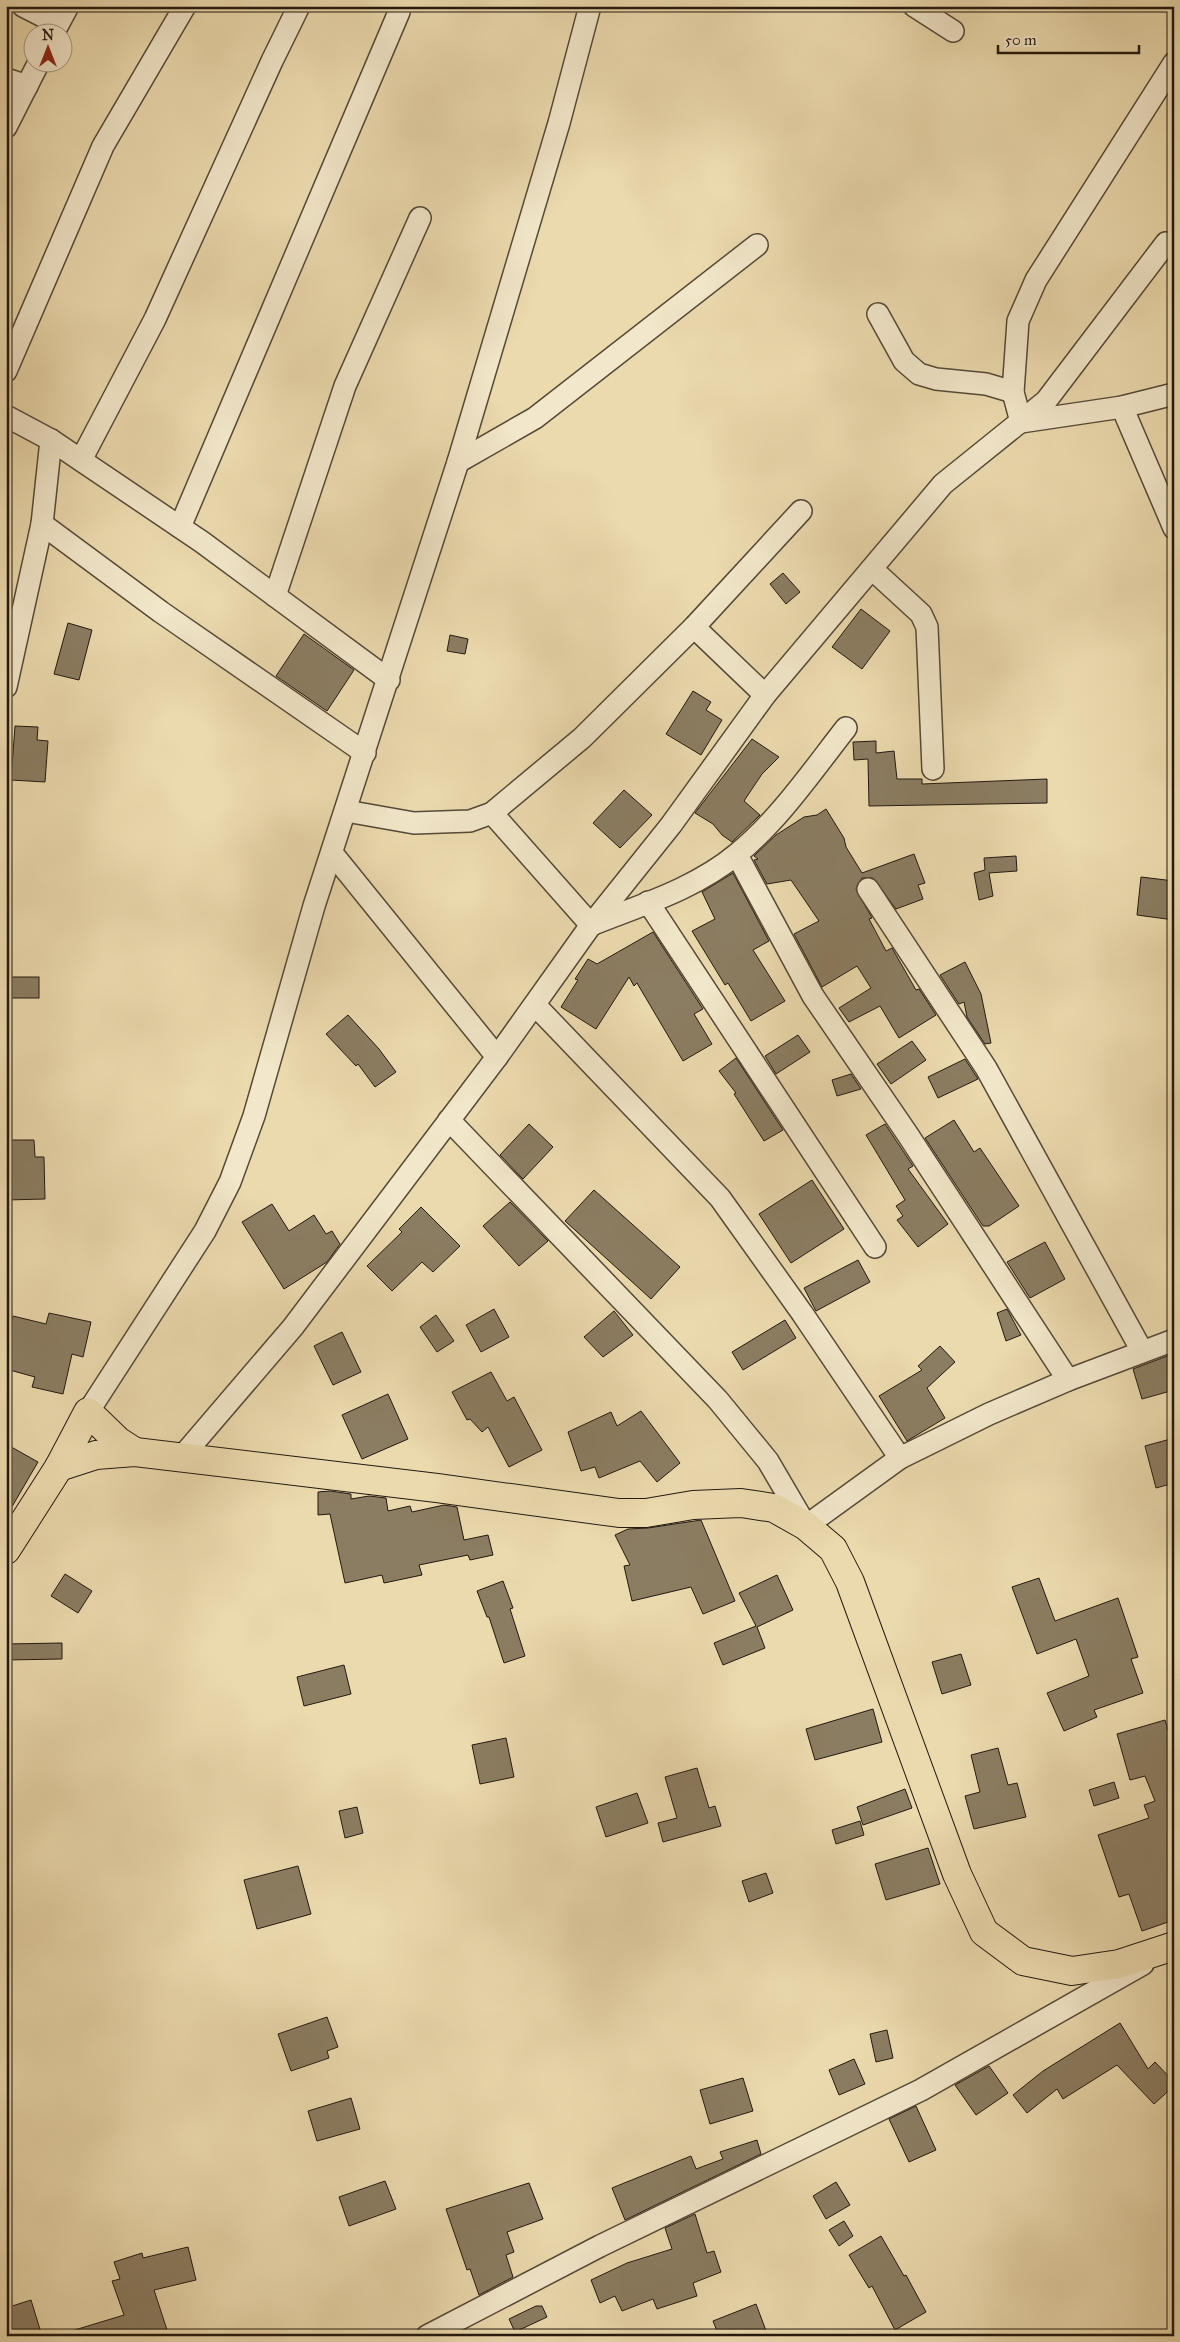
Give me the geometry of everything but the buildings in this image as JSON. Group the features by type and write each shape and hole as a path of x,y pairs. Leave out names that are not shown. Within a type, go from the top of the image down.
{"main road":[{"path":"6,1550 59,1467 88,1412 118,1441 135,1452"},
{"path":"59,1467 96,1455 135,1452 180,1459 437,1488 619,1513 646,1514 693,1505 741,1504 774,1508 806,1526 833,1549 850,1582 957,1874 984,1932 1023,1961 1072,1971 1119,1964 1173,1946"}],"street":[{"path":"24,6 60,21"},
{"path":"6,371 103,146 185,6"},
{"path":"81,460 155,319 272,61 300,6"},
{"path":"88,1412 206,1231 230,1182 254,1116 332,853 458,462 556,132 590,6"},
{"path":"914,6 953,32"},
{"path":"180,527 399,12"},
{"path":"1021,422 1012,392 1018,321 1036,280 1174,63"},
{"path":"6,127 34,72"},
{"path":"6,79 27,86"},
{"path":"275,596 345,386 420,218"},
{"path":"180,1459 293,1328 497,1057 591,925 671,824 764,695 943,484 1046,401 1166,243"},
{"path":"458,462 535,418 757,245"},
{"path":"878,314 904,361 919,374 936,379 986,384 1012,392"},
{"path":"1021,422 1122,407 1174,394"},
{"path":"1122,407 1174,528"},
{"path":"6,416 52,440 180,527 389,680"},
{"path":"7,683 42,524 52,440"},
{"path":"346,811 414,823 470,821 492,813 582,738 694,627 801,511"},
{"path":"42,524 161,612 365,753"},
{"path":"872,569 920,614 927,627 933,769"},
{"path":"694,627 764,695"},
{"path":"591,925 685,888 737,854 787,803 846,728"},
{"path":"492,813 591,925"},
{"path":"332,853 497,1057"},
{"path":"737,854 813,996 908,1135 1068,1380"},
{"path":"868,889 986,1068 1142,1351"},
{"path":"648,902 875,1247"},
{"path":"534,1005 720,1198 802,1313 900,1458"},
{"path":"449,1120 718,1400 768,1461 806,1526 900,1458 989,1414 1068,1380 1174,1340"},
{"path":"426,2336 600,2246 920,2090 1173,1946"}]}
